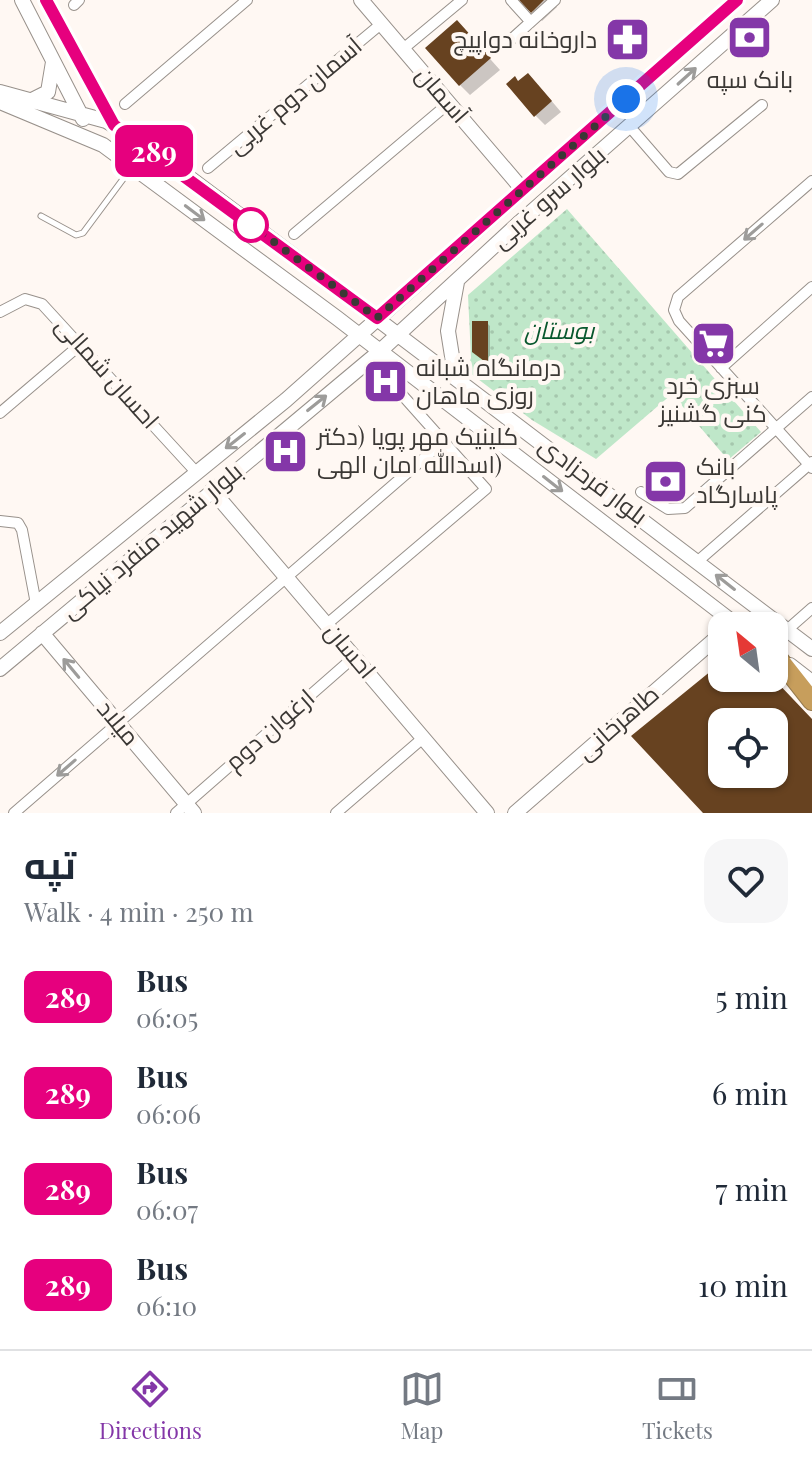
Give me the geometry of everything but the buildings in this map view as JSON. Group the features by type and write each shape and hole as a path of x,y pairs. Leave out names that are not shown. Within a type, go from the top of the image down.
{"highway":[{"path":"788,671 812,701"}],"main road":[{"path":"22,0 82,115 89,139"},
{"path":"46,0 114,125"},
{"name":"آسمان","path":"361,0 523,190"},
{"name":"بلوار سرو غربی","path":"358,336 737,0"},
{"name":"بلوار سرو غربی","path":"399,333 772,0"},
{"path":"37,30 56,19"},
{"path":"28,101 38,100 48,92 53,62"},
{"path":"0,92 114,125 377,318"},
{"path":"0,102 89,139 132,166 358,336"},
{"path":"289,284 304,284 309,280 304,266"},
{"path":"456,376 450,358 448,331 451,300 458,279"},
{"name":"بلوار فرحزادی","path":"377,318 764,612"},
{"name":"بلوار شهید منفرد نیاکی","path":"0,669 399,333"},
{"name":"بلوار فرحزادی","path":"358,336 510,451 712,612"},
{"name":"بلوار شهید منفرد نیاکی","path":"0,633 286,400 358,336"},
{"path":"510,451 512,436 527,430"},
{"name":"احسان","path":"212,490 487,813"},
{"name":"بلوار فرحزادی","path":"788,631 812,649"},
{"name":"میلاد","path":"42,633 118,723 185,810"},
{"name":"طاهرخانی","path":"515,813 708,647"},
{"path":"788,664 812,682"}],"street":[{"path":"125,104 247,0"},
{"path":"403,49 462,0"},
{"path":"511,0 529,20"},
{"path":"504,46 529,20 555,0"},
{"name":"آسمان دوم غربی","path":"208,168 381,24"},
{"path":"294,234 449,103"},
{"path":"630,127 669,172 678,174 762,105"},
{"path":"698,561 811,465 675,315 678,297 812,181"},
{"path":"721,368 812,287"},
{"name":"احسان شمالی","path":"3,309 25,299 42,304 196,472"},
{"path":"0,413 81,344"},
{"path":"327,624 486,489 396,388 393,364"},
{"path":"641,492 668,509 685,508 812,397"},
{"path":"14,813 444,441"},
{"path":"0,521 18,523 22,530 36,604"},
{"path":"788,629 812,608"},
{"name":"ارغوان دوم","path":"185,810 354,657"},
{"path":"336,813 423,738"}],"lane":[{"path":"41,216 76,235 83,233 132,166"}],"green space":[{"name":"بوستان","path":"567,209 761,432 728,460 672,394 596,459 532,420 466,370 471,358 468,295"}],"bus line":[{"name":"289","path":"46,0 114,125 136,138 377,318 737,0"}],"place":[{"name":"بانک سپه","path":"750,38"},
{"name":"داروخانه دواپیچ","path":"628,40"},
{"name":"سبزی خرد کنی گشنیز","path":"713,344"},
{"name":"درمانگاه شبانه روزی ماهان","path":"385,382"},
{"name":"کلینیک مهر پویا (دکتر اسدالله امان الهی)","path":"286,451"},
{"name":"بانک پاسارگاد","path":"665,481"}],"route":[{"path":"251,225 377,318 626,99"}]}
